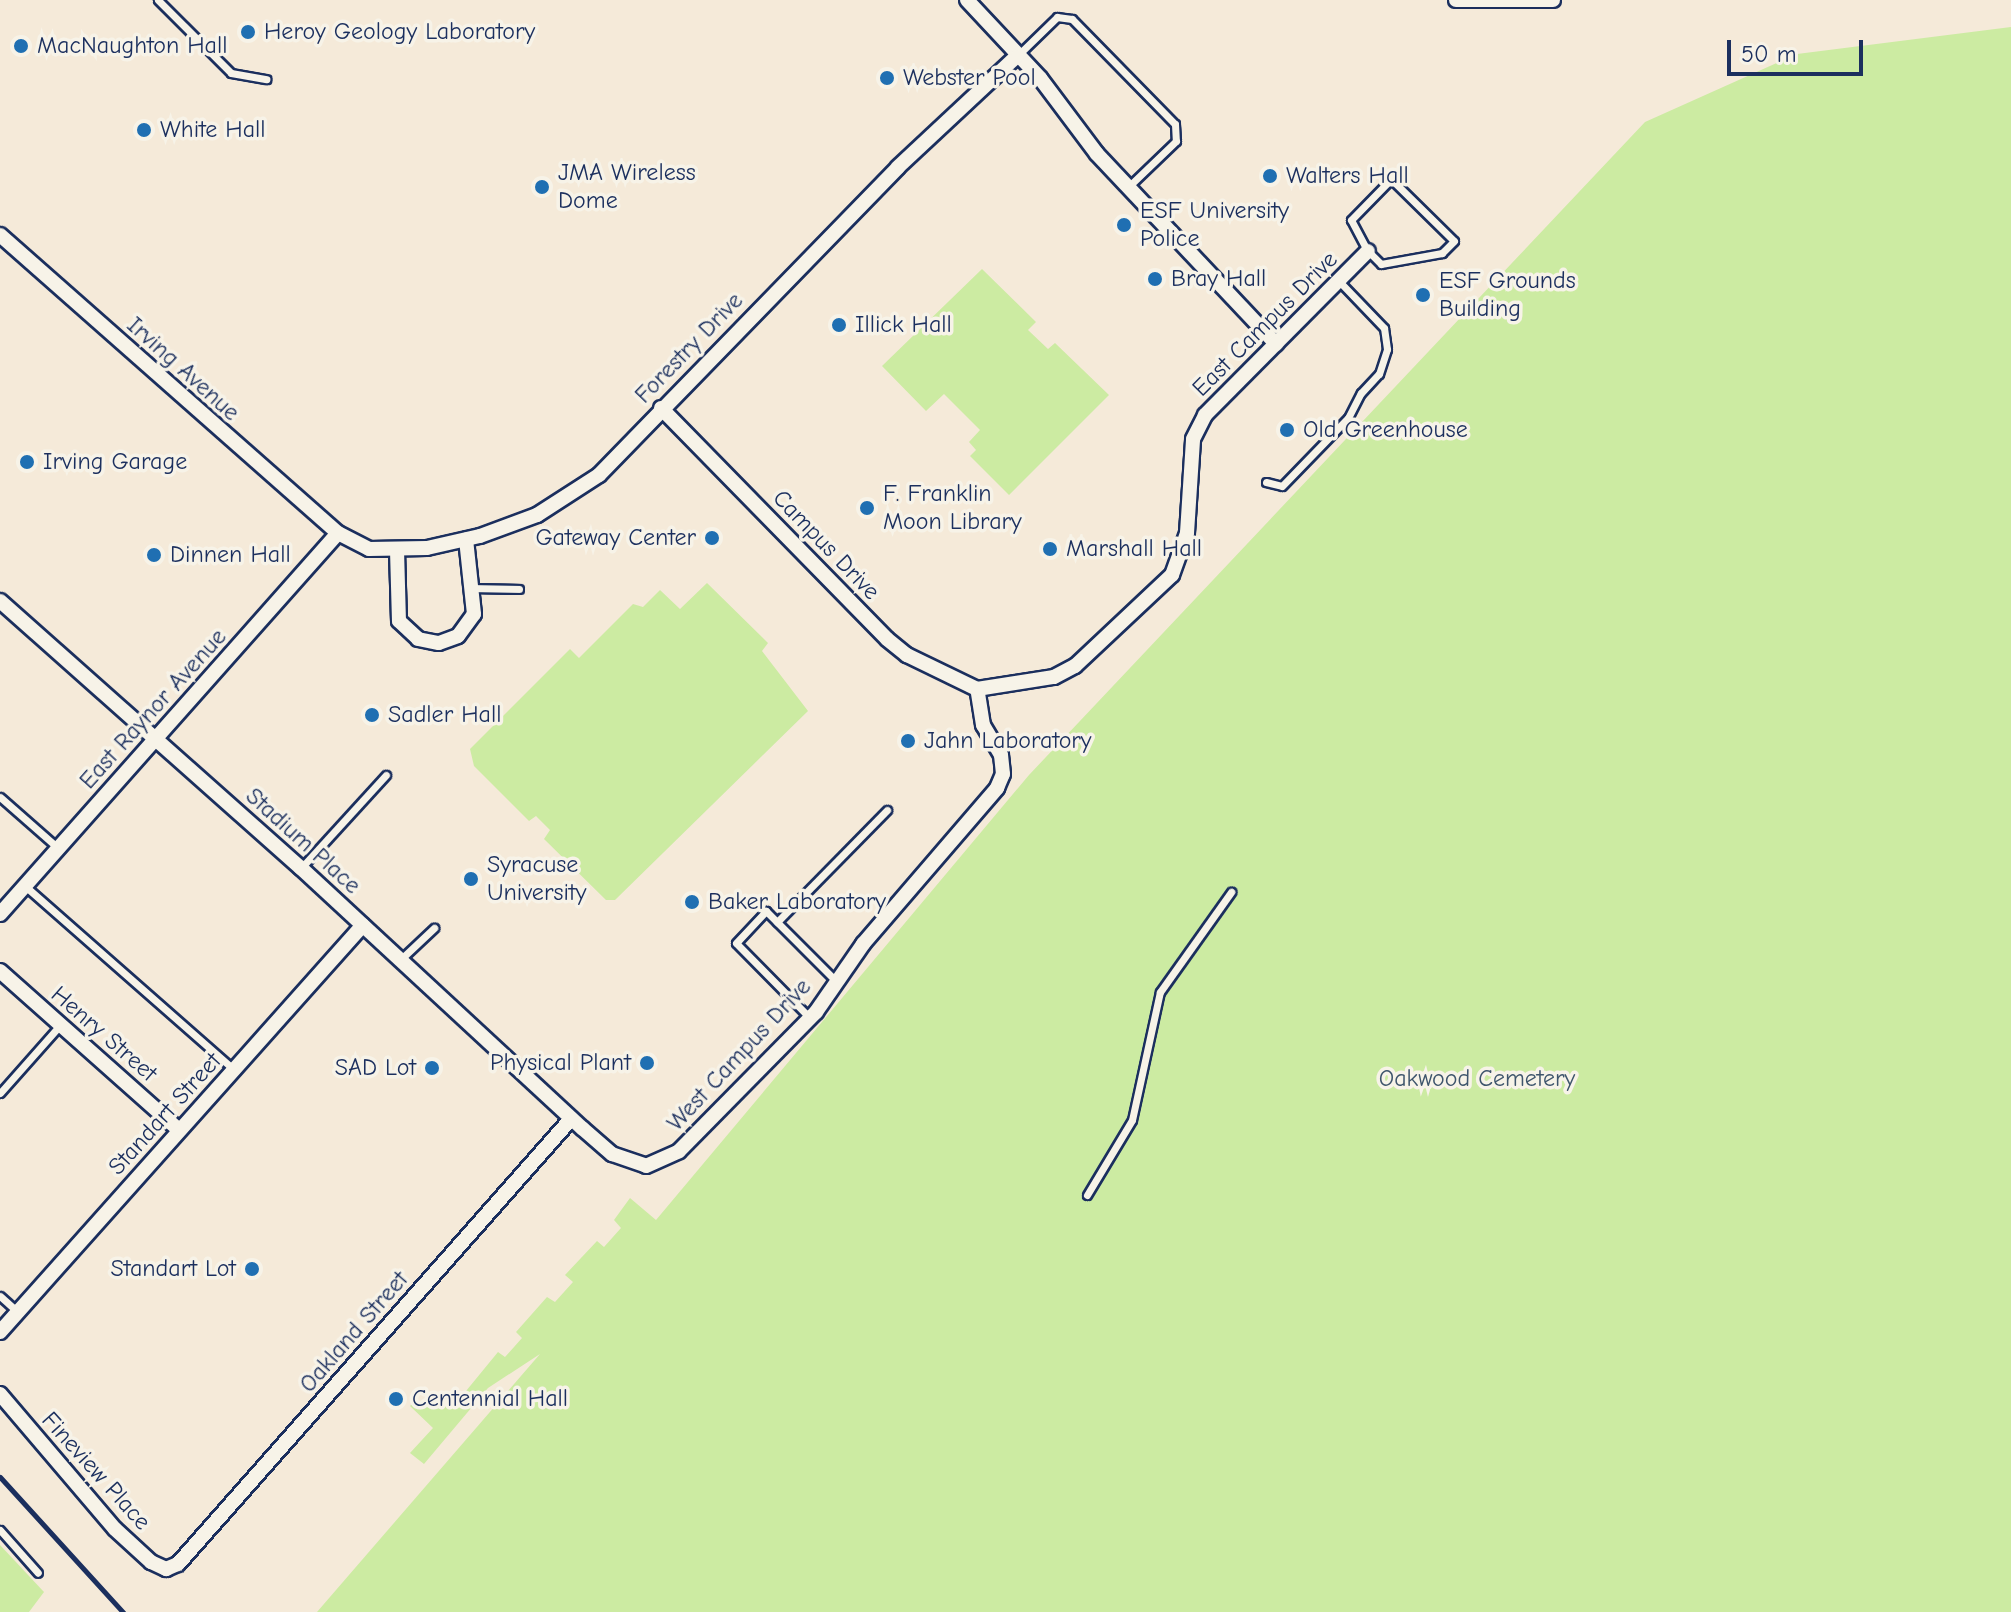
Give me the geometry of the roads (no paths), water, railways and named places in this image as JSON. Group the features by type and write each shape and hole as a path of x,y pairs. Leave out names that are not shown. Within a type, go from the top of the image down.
{"street":[{"path":"967,0 1016,57 1040,78 1128,187 1276,344"},
{"path":"1456,0 1553,0"},
{"name":"Forestry Drive","path":"338,533 369,549 397,550 466,539 566,499 599,475 898,167 1016,57"},
{"name":"Irving Avenue","path":"0,235 338,533"},
{"name":"East Campus Drive","path":"977,689 1054,677 1075,666 1172,575 1187,533 1193,439 1205,415 1368,251"},
{"name":"Campus Drive","path":"661,408 887,639 907,655 977,689"},
{"name":"East Raynor Avenue","path":"0,914 338,533"},
{"path":"397,550 399,621 418,639 439,643 458,636 474,614 466,539"},
{"name":"Stadium Place","path":"0,601 301,868 571,1119"},
{"name":"West Campus Drive","path":"571,1119 627,1162 665,1161 810,1018 997,788 1003,774 1001,755 983,725 977,689"},
{"name":"Standart Street","path":"0,1332 363,925"},
{"name":"Henry Street","path":"0,971 179,1130"},
{"name":"Oakland Street","path":"166,1569 181,1561 218,1523 571,1119"},
{"name":"Fineview Place","path":"0,1394 115,1529 166,1569"}],"lane":[{"path":"158,0 231,73 266,79"},
{"path":"1016,57 1057,17 1072,19 1175,124 1176,141 1128,187"},
{"path":"1391,179 1454,241 1442,253 1381,264 1368,251 1351,220 1391,179"},
{"path":"1266,482 1282,486 1348,418 1361,393 1379,374 1387,349 1384,328 1339,281"},
{"path":"472,588 519,589"},
{"path":"301,868 386,775"},
{"path":"0,797 58,848"},
{"path":"777,922 887,810"},
{"path":"25,886 233,1070"},
{"path":"1087,1195 1132,1120 1160,992 1231,892"},
{"path":"810,1018 736,943 766,911 837,982"},
{"path":"400,960 434,928"},
{"path":"0,1093 61,1024"},
{"path":"0,1296 18,1312"},
{"path":"0,1530 38,1573"}],"railway":[{"path":"0,1477 123,1612"}],"place":[{"name":"Heroy Geology Laboratory","path":"248,32"},
{"name":"MacNaughton Hall","path":"21,46"},
{"name":"Webster Pool","path":"887,78"},
{"name":"White Hall","path":"144,130"},
{"name":"Walters Hall","path":"1270,176"},
{"name":"JMA Wireless Dome","path":"542,187"},
{"name":"ESF University Police","path":"1124,225"},
{"name":"Bray Hall","path":"1155,279"},
{"name":"ESF Grounds Building","path":"1423,295"},
{"name":"Illick Hall","path":"839,325"},
{"name":"Old Greenhouse","path":"1287,430"},
{"name":"Irving Garage","path":"27,462"},
{"name":"F. Franklin Moon Library","path":"867,508"},
{"name":"Gateway Center","path":"712,538"},
{"name":"Marshall Hall","path":"1050,549"},
{"name":"Dinnen Hall","path":"154,555"},
{"name":"Sadler Hall","path":"372,715"},
{"name":"Jahn Laboratory","path":"908,741"},
{"name":"Syracuse University","path":"471,879"},
{"name":"Baker Laboratory","path":"692,902"},
{"name":"Physical Plant","path":"647,1063"},
{"name":"SAD Lot","path":"432,1068"},
{"name":"Standart Lot","path":"252,1269"},
{"name":"Centennial Hall","path":"396,1399"}],"park label":[{"name":"Oakwood Cemetery","path":"1477,1079"}]}
